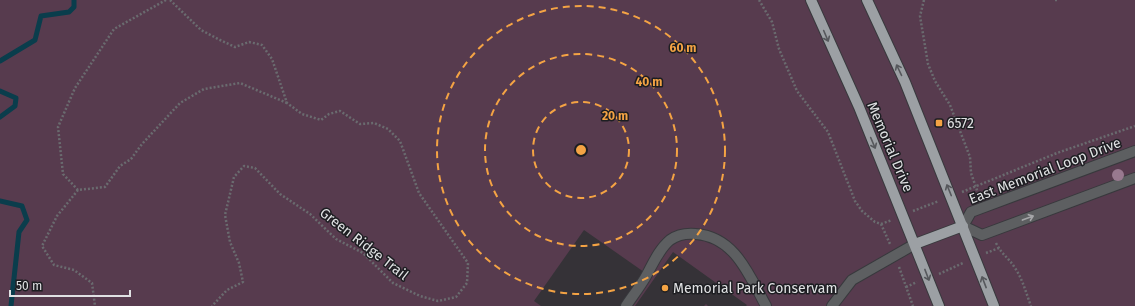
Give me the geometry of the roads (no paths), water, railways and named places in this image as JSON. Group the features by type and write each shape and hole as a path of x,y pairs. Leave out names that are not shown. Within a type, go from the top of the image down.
{"main road":[{"name":"Memorial Drive","path":"810,0 858,107 939,306"},
{"path":"867,0 905,82 994,306"},
{"path":"915,244 963,226"}],"street":[{"name":"East Memorial Loop Drive","path":"1135,151 971,212 963,226 982,235 1135,178"},
{"path":"626,306 663,247 677,236 690,233 704,234 722,242 734,252 746,267 766,306"},
{"path":"832,306 852,280 915,244"}],"waterway":[{"path":"0,61 35,40 41,16 69,12 74,7 74,0"},
{"path":"0,91 16,98 15,106 0,117"},
{"path":"0,201 22,206 27,220 19,232 11,306"}],"place":[{"name":"6572","path":"939,123"},
{"name":"Memorial Park Conservam","path":"665,288"}]}
